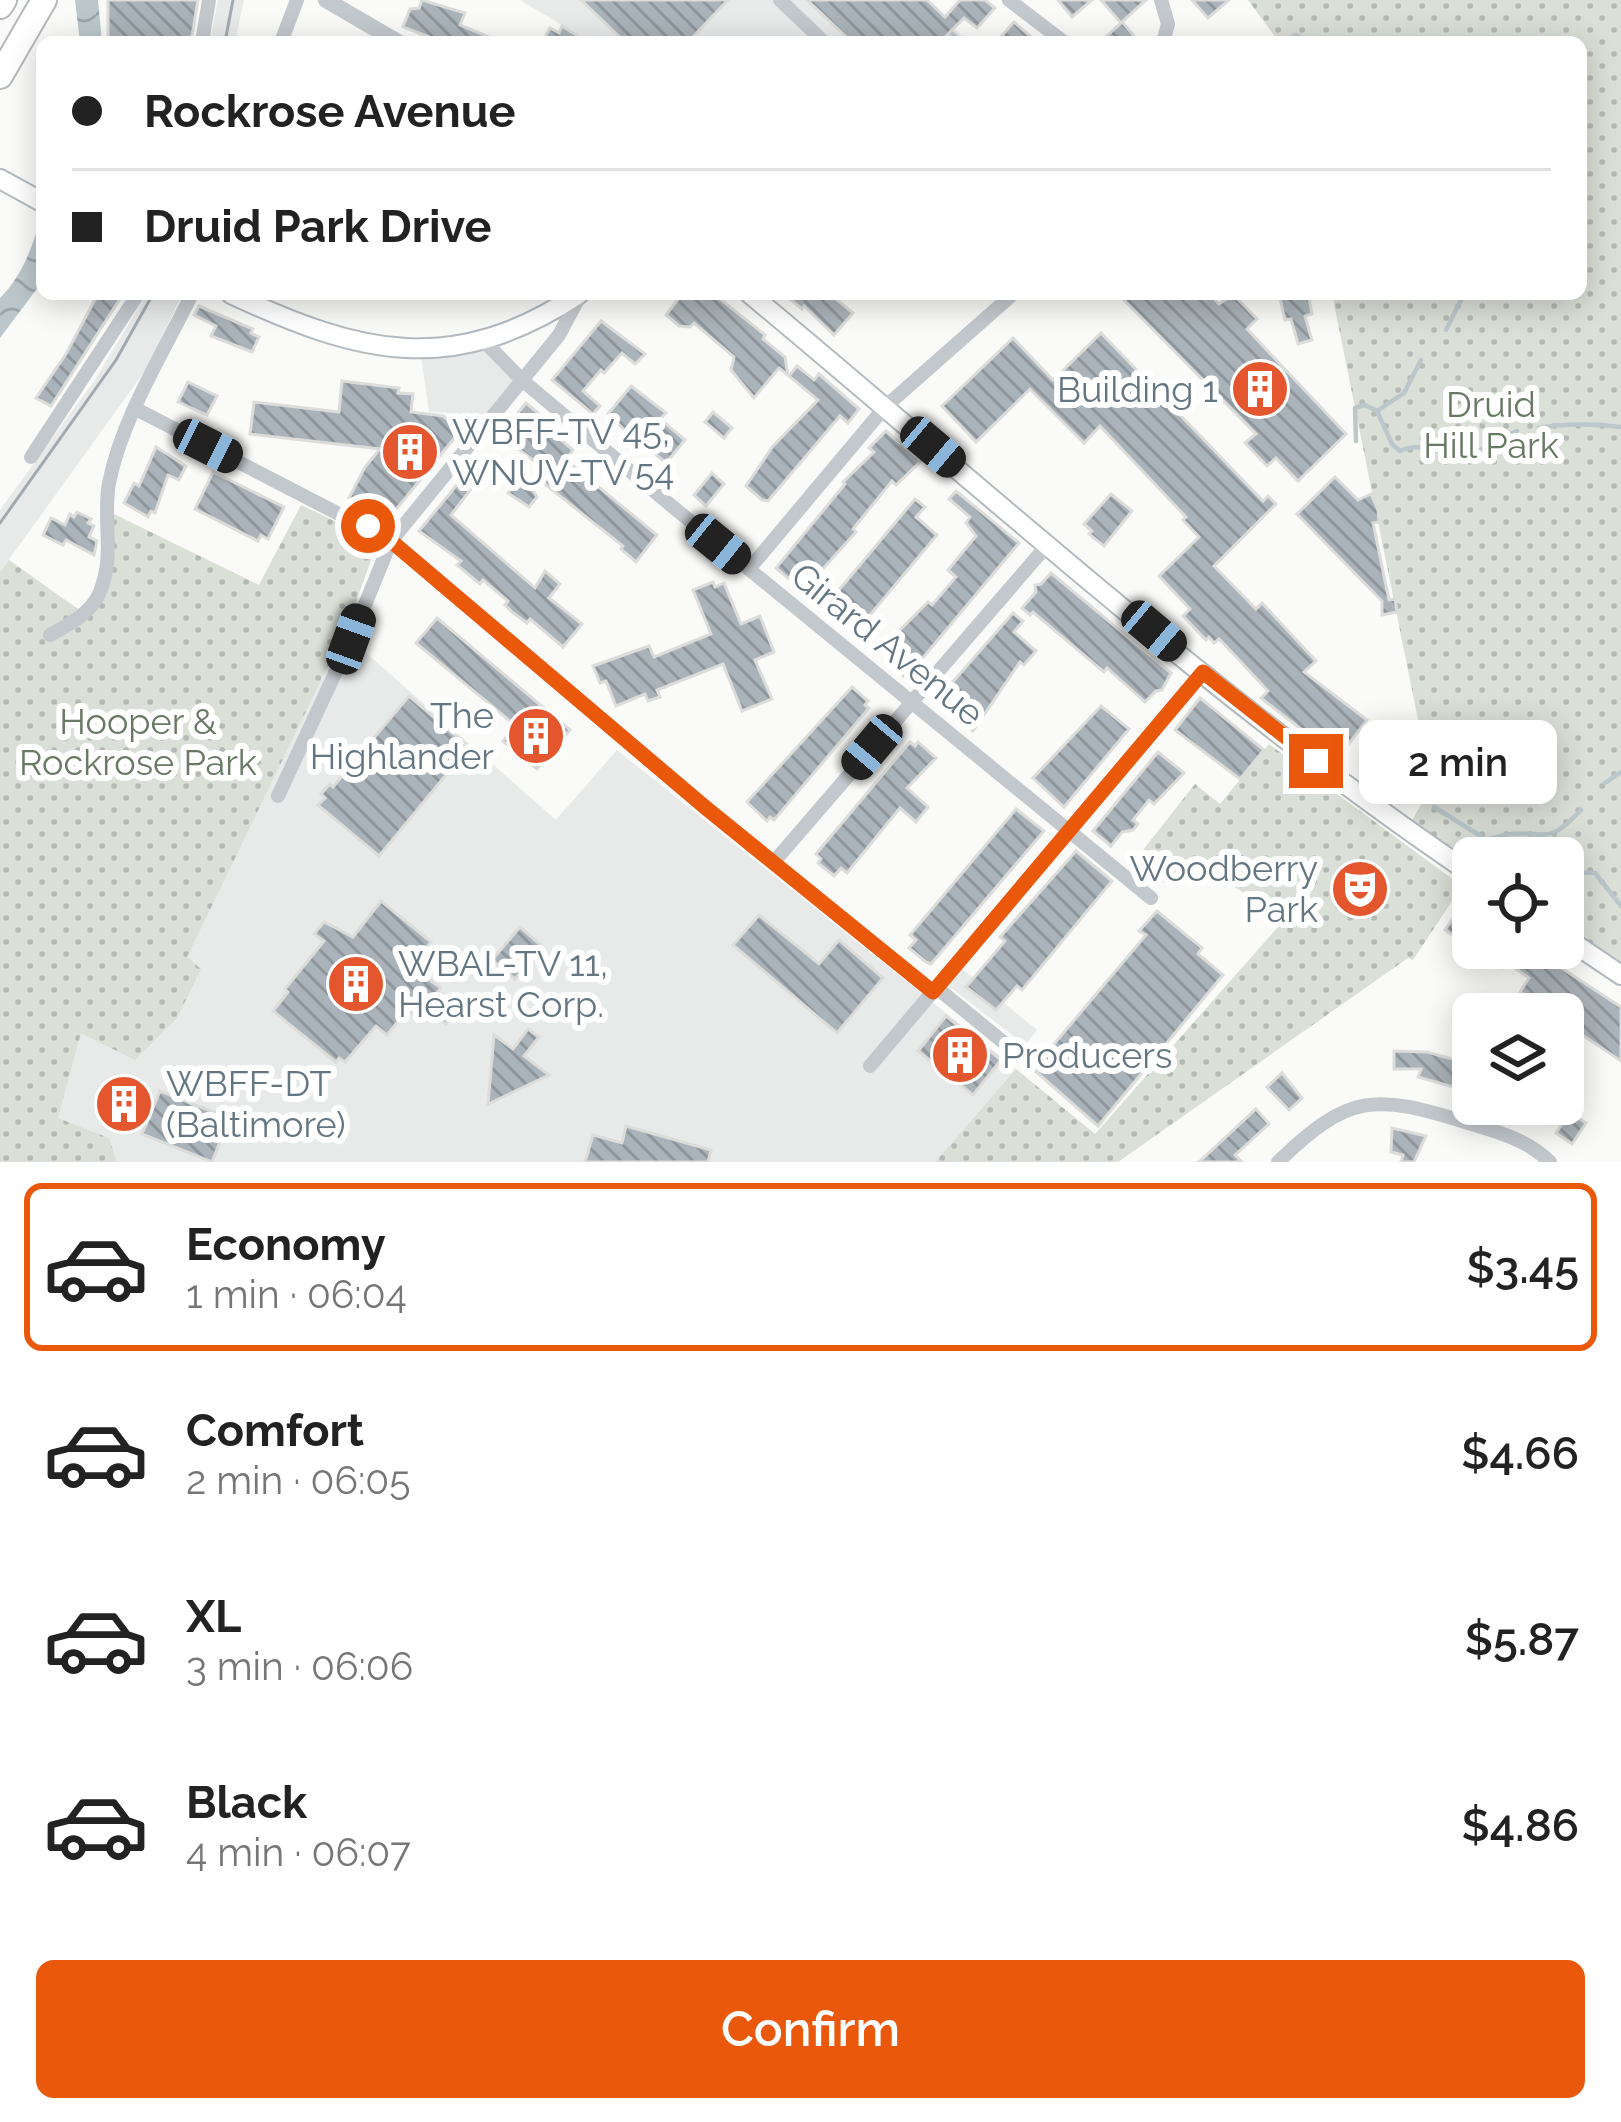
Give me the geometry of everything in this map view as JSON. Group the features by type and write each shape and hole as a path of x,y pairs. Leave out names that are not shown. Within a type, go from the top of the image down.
{"highway":[{"path":"0,76 44,0"}],"main road":[{"path":"0,179 36,199"},
{"path":"244,300 339,340 423,348 482,339 544,316 570,300"},
{"path":"757,300 1203,672 1344,784 1452,860"},
{"path":"1584,950 1621,975"}],"street":[{"path":"203,36 209,0"},
{"path":"283,36 297,0"},
{"path":"326,0 388,36"},
{"path":"780,0 818,36"},
{"path":"1009,0 1056,36"},
{"path":"1161,0 1168,24 1165,36"},
{"path":"31,457 133,300"},
{"path":"50,635 92,607 99,594 110,554 108,488 136,410 189,300"},
{"path":"278,796 391,541 559,335 577,300"},
{"path":"749,569 885,407 1006,300"},
{"name":"Girard Avenue","path":"482,339 522,380 1151,898"},
{"path":"136,410 391,541 773,863 1019,1054"},
{"path":"773,863 1049,543"},
{"path":"870,1066 1203,672"},
{"path":"1278,1162 1332,1117 1378,1102 1413,1106 1492,1130 1542,1159"}],"shaded area":[{"path":"218,0 244,0 236,36 211,36"},
{"path":"520,0 926,0 962,36 580,36"},
{"path":"143,300 179,300 149,365 0,572 0,510 94,381"},
{"path":"483,340 524,379 494,415 429,412 420,348"},
{"path":"346,629 364,651 556,820 617,750 1016,1069 935,1162 117,1162 109,1138 58,1118 81,1032 200,970 186,958"},
{"path":"957,965 1037,1030 1025,1045 942,981"}],"green space":[{"name":"Druid Hill Park","path":"1248,0 1621,0 1621,962 1584,938 1584,837 1452,837 1452,850 1411,822 1430,779 1333,300 1587,300 1587,36 1275,36"},
{"name":"Hooper & Rockrose Park","path":"301,505 370,539 374,552 346,629 187,957 201,969 177,1018 135,1060 81,1033 58,1118 109,1138 117,1162 0,1162 0,572 9,560 85,614 91,609 112,513 259,585"},
{"name":"Woodberry Park","path":"1269,744 1452,879 1452,901 1413,960 1408,958 1118,1162 935,1162 1016,1069 1095,1134 1285,919 1192,860 1170,885 1128,869 1195,784 1220,804"}],"water":[{"path":"75,0 98,0 101,36 79,36"},
{"path":"35,235 36,290 0,338 0,298 16,279"}],"building":[{"path":"108,0 198,0 192,36 108,36"},
{"path":"422,0 465,13 460,25 487,36 426,36 403,27 410,9 419,8"},
{"path":"581,0 728,0 694,36 619,36"},
{"path":"807,0 927,0 945,17 960,0 985,0 995,8 977,28 964,18 946,36 846,36"},
{"path":"1058,0 1092,0 1072,17"},
{"path":"1101,0 1146,0 1122,22 1134,36 1107,36 1121,23"},
{"path":"1192,0 1229,0 1208,18"},
{"path":"1014,22 1030,36 1001,36"},
{"path":"562,26 578,36 545,36 550,28 559,33"},
{"path":"95,300 119,300 51,406 36,398"},
{"path":"677,300 721,300 785,357 788,375 779,368 754,398 731,370 734,357 694,323 679,326 666,315"},
{"path":"791,300 837,300 853,313 834,335 804,306"},
{"name":"Building 1","path":"1124,300 1215,300 1219,304 1239,300 1257,319 1247,329 1346,434 1298,481 1276,458 1267,466 1245,443 1256,434"},
{"path":"1280,300 1309,300 1312,314 1305,316 1312,340 1298,344 1291,319 1285,320"},
{"path":"199,306 253,329 251,333 259,337 252,352 211,336 216,326 194,315"},
{"path":"601,321 645,354 635,364 622,353 604,373 601,370 583,391 600,406 593,414 552,380"},
{"path":"1101,333 1263,501 1268,496 1276,504 1214,566 1256,609 1262,603 1316,661 1304,672 1367,720 1338,758 1261,698 1268,691 1227,647 1219,639 1214,643 1209,637 1206,640 1183,616 1190,609 1159,576 1199,537 1183,520 1186,517 1100,426 1084,443 1030,389 976,442 942,406 1013,338 1053,380"},
{"path":"797,366 814,380 819,374 859,409 848,423 840,416 768,501 762,500 746,486 773,446 818,400 789,376"},
{"name":"WBFF-TV 45, WNUV-TV 54","path":"342,381 399,388 398,393 413,394 411,412 443,416 461,430 389,518 349,498 380,449 250,434 254,402 339,412"},
{"path":"188,382 217,396 207,415 178,402"},
{"path":"631,386 666,413 660,419 685,440 666,463 608,414"},
{"path":"526,403 538,413 535,418 573,450 566,460 657,535 636,562 623,546 536,477 543,468 503,437"},
{"path":"713,412 732,428 724,438 705,422"},
{"path":"886,431 921,461 896,485 892,481 853,529 856,532 803,591 776,568 843,482 874,452 869,448"},
{"path":"156,447 186,466 179,480 168,475 155,513 151,511 148,517 124,503 134,483 139,486"},
{"path":"213,472 284,507 268,539 261,535 258,541 195,509"},
{"path":"712,473 724,484 706,506 694,495"},
{"path":"465,475 475,484 451,515 535,588 545,571 560,584 549,598 582,624 563,647 530,619 527,623 512,612 505,605 508,601 483,580 480,584 457,565 461,561 419,531"},
{"path":"1335,477 1358,500 1371,494 1378,510 1379,522 1373,523 1389,600 1395,599 1397,612 1382,615 1382,601 1297,514"},
{"path":"518,480 530,485 537,497 529,507 508,493"},
{"path":"956,491 1019,543 906,678 885,661 891,654 887,650 893,643 890,640 928,602 932,605 956,577 948,570 976,536 966,523 970,517 949,499"},
{"path":"1111,494 1132,511 1104,546 1084,524"},
{"path":"915,499 925,507 916,517 937,535 855,633 824,608"},
{"path":"77,512 94,526 89,537 97,541 94,555 66,540 63,545 43,535 51,518 65,525 70,514 74,517"},
{"path":"1051,573 1171,673 1162,690 1145,702 1107,668 1104,672 1033,612 1030,615 1022,608 1036,592 1035,585"},
{"path":"713,582 715,587 724,583 741,624 760,616 774,652 755,660 772,699 742,711 723,664 657,690 660,697 648,701 645,694 616,706 606,681 600,683 593,666 649,646 654,657 711,634 693,590"},
{"path":"1013,613 1023,621 1014,632 1036,651 1024,665 1020,662 973,731 937,700"},
{"path":"437,618 570,730 537,769 503,741 516,726 416,643"},
{"path":"852,687 868,701 869,708 774,820 767,821 747,802"},
{"path":"409,696 469,747 379,856 318,805 325,798 321,794 330,784 333,787"},
{"path":"1200,698 1264,750 1240,779 1175,730"},
{"path":"1101,706 1129,729 1064,807 1033,778"},
{"path":"910,742 915,746 918,742 936,758 907,788 928,807 916,822 900,808 847,873 841,868 834,876 818,863 821,859 816,854"},
{"path":"1158,752 1184,773 1154,804 1149,800 1133,820 1138,824 1122,832 1111,846 1093,831"},
{"path":"1016,809 1044,831 931,964 926,962 909,948 916,940 910,935"},
{"path":"1076,851 1112,881 1022,990 1017,986 996,1010 966,987 1005,941 1000,937"},
{"name":"WBAL-TV 11, Hearst Corp.","path":"381,901 431,942 422,953 435,963 424,976 441,988 436,994 456,1011 446,1024 431,1012 423,1022 408,1009 387,1035 376,1026 345,1062 339,1058 336,1062 273,1011 324,941 314,934 324,922 353,937"},
{"path":"1157,911 1202,948 1198,954 1223,975 1098,1126 1033,1069 1146,935 1139,931"},
{"path":"759,915 819,964 839,940 883,978 837,1033 733,945"},
{"path":"520,927 543,947 515,979 492,960"},
{"path":"1516,969 1563,969 1621,1007 1621,1061 1584,1036 1584,993 1521,993 1529,978"},
{"name":"Producers","path":"946,1016 1001,1060 973,1095 918,1051"},
{"path":"528,1029 539,1037 524,1056 549,1075 488,1104 494,1035 513,1049"},
{"path":"1394,1051 1452,1059 1452,1087 1418,1077 1421,1069 1394,1069"},
{"path":"1282,1073 1302,1098 1289,1110 1267,1087"},
{"path":"160,1091 229,1118 212,1162 142,1134"},
{"path":"1256,1109 1269,1124 1235,1155 1242,1162 1199,1162"},
{"path":"1586,1123 1572,1144 1556,1133 1561,1125"},
{"path":"626,1126 711,1150 708,1162 585,1162 593,1135 622,1143"},
{"path":"1392,1128 1426,1136 1414,1162 1401,1162 1403,1155 1391,1152"}],"waterway":[{"path":"950,32 954,36"},
{"path":"1446,330 1461,300"},
{"path":"1377,411 1404,393 1421,360"},
{"path":"1356,441 1355,408 1365,405 1377,411 1400,451 1415,447 1468,453 1517,431"},
{"path":"1539,428 1621,427"},
{"path":"1605,783 1621,772"},
{"path":"1434,807 1482,837"},
{"path":"1496,837 1549,834 1581,810"},
{"path":"1584,873 1595,873 1621,906"}],"tram line":[{"path":"226,36 233,0"},
{"path":"0,523 116,360 150,300"}],"place":[{"name":"Building 1","path":"1260,389"},
{"name":"WBFF-TV 45, WNUV-TV 54","path":"410,452"},
{"name":"The Highlander","path":"536,736"},
{"name":"Woodberry Park","path":"1360,889"},
{"name":"WBAL-TV 11, Hearst Corp.","path":"356,984"},
{"name":"Producers","path":"960,1055"},
{"name":"WBFF-DT (Baltimore)","path":"124,1104"}],"route":[{"path":"368,526 933,992 1203,672 1316,761"}]}
